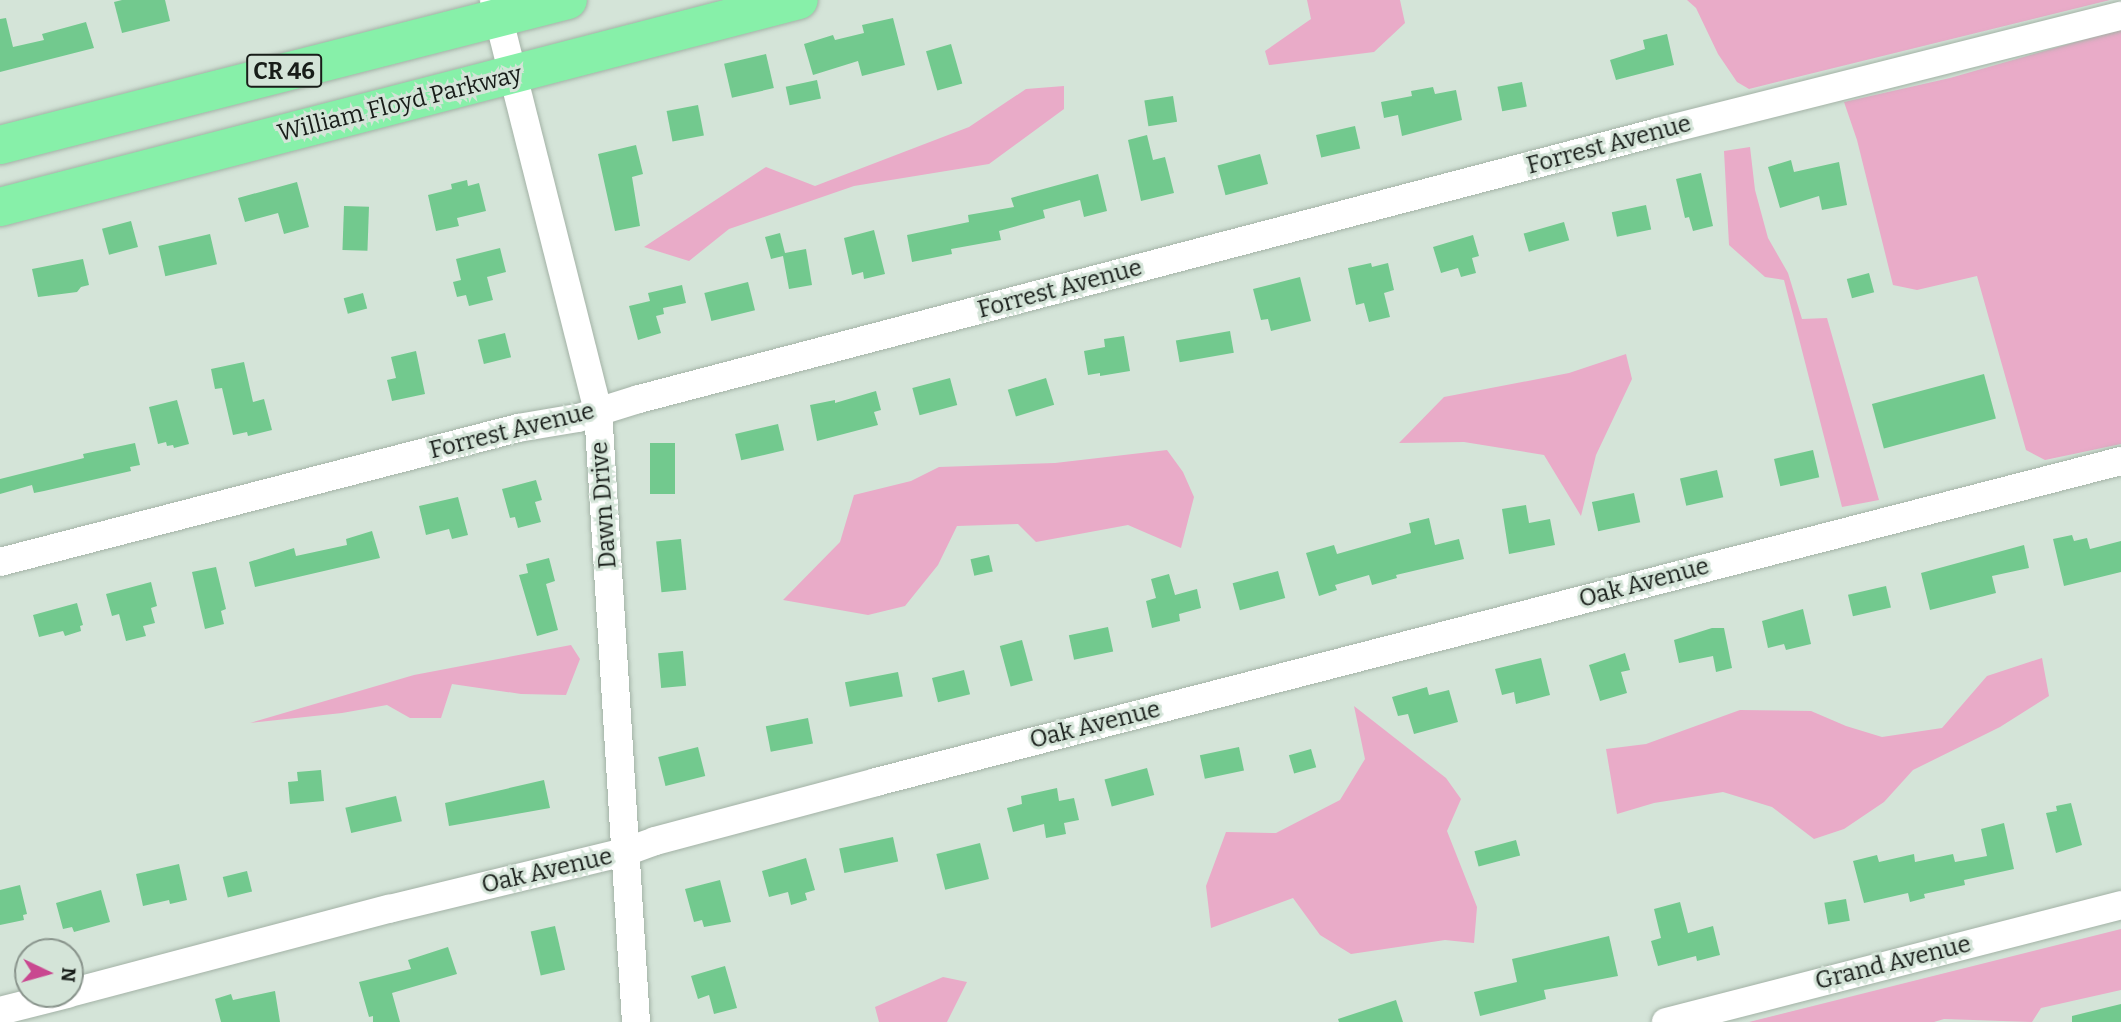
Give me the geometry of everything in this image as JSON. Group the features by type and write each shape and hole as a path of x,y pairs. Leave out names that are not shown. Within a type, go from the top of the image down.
{"highway":[{"name":"CR 46","path":"0,145 496,8 568,0"},
{"name":"William Floyd Parkway","path":"0,206 799,0"}],"street":[{"name":"Dawn Drive","path":"496,8 598,410 636,1022"},
{"name":"Forrest Avenue","path":"0,562 519,428 578,418 598,410 1658,132 2121,16"},
{"name":"Oak Avenue","path":"84,990 389,909 625,852 654,841 876,782 2121,461"},
{"name":"Grand Avenue","path":"1666,1022 2121,905"}],"shaded area":[{"path":"1307,0 1400,0 1405,23 1374,52 1269,65 1265,51 1311,19"},
{"path":"1687,0 2110,0 1749,89 1737,82 1718,54 1696,8"},
{"path":"2121,29 2121,444 2045,460 2026,450 1977,276 1917,290 1893,285 1857,140 1844,102 1950,78"},
{"path":"1064,86 1064,109 989,164 854,186 729,229 689,261 644,247 766,167 815,186 969,127 1026,89"},
{"path":"1750,147 1755,190 1768,238 1788,273 1802,319 1827,318 1879,500 1842,507 1784,280 1765,277 1729,245 1724,151"},
{"path":"1626,354 1632,379 1596,455 1581,516 1544,455 1464,442 1399,443 1444,397 1569,373"},
{"path":"1167,450 1183,472 1194,497 1181,548 1128,525 1036,542 1018,524 957,526 938,565 905,606 868,615 783,600 840,542 854,495 911,481 939,467 1055,463"},
{"path":"571,645 580,659 566,695 521,694 452,684 441,718 410,718 387,705 250,723 414,675"},
{"path":"2042,658 2049,696 2000,727 1913,770 1884,802 1844,829 1814,839 1772,807 1723,792 1654,803 1617,814 1606,749 1646,744 1740,710 1811,711 1882,737 1942,728 1987,676"},
{"path":"1354,706 1446,778 1461,799 1447,831 1477,907 1474,943 1445,940 1351,954 1320,935 1293,898 1211,928 1206,886 1226,832 1276,833 1340,800 1365,759"},
{"path":"2121,929 2121,990 2041,1008 2032,1022 1944,1019 1934,1022 1749,1022"},
{"path":"943,977 967,982 947,1022 879,1022 875,1007"}],"building":[{"path":"165,0 170,21 122,33 114,2"},
{"path":"6,18 13,47 44,40 42,34 86,22 94,48 0,72 0,19"},
{"path":"893,18 905,65 862,76 858,61 813,75 804,44 833,35 835,40 864,33 862,25"},
{"path":"1667,34 1674,65 1616,80 1610,60 1645,49 1643,40"},
{"path":"951,44 962,83 937,91 926,51"},
{"path":"766,54 774,88 732,98 724,64"},
{"path":"817,80 821,99 790,105 786,87"},
{"path":"1522,82 1527,107 1502,111 1497,87"},
{"path":"1433,87 1435,94 1456,90 1462,120 1402,136 1398,115 1384,118 1381,102 1412,96 1411,91"},
{"path":"1173,96 1177,122 1148,126 1144,101"},
{"path":"698,105 704,135 673,142 667,111"},
{"path":"1355,126 1360,148 1321,157 1316,135"},
{"path":"1147,135 1153,160 1165,157 1174,193 1141,201 1128,140"},
{"path":"636,145 643,174 632,177 640,226 615,231 598,154"},
{"path":"1260,154 1268,184 1226,195 1217,165"},
{"path":"1791,160 1794,172 1839,162 1847,205 1822,210 1819,196 1780,208 1768,167"},
{"path":"1701,173 1713,226 1693,231 1689,217 1685,218 1676,179"},
{"path":"1098,174 1107,211 1084,217 1080,200 1043,210 1045,218 999,231 1001,240 951,249 952,254 912,262 907,235 969,222 968,215 1014,207 1011,198"},
{"path":"467,180 468,186 479,183 486,211 457,218 459,226 436,231 428,195 452,189 451,184"},
{"path":"297,182 309,227 284,234 278,213 245,222 238,198"},
{"path":"1646,205 1651,229 1617,237 1612,212"},
{"path":"344,206 369,207 367,251 342,250"},
{"path":"131,221 138,247 109,255 102,229"},
{"path":"1564,222 1569,240 1529,252 1524,234"},
{"path":"874,230 885,274 864,279 863,272 852,275 844,238"},
{"path":"780,233 785,253 806,249 812,285 789,289 783,256 771,259 765,237"},
{"path":"210,234 217,264 165,276 158,246"},
{"path":"1473,235 1479,256 1472,258 1476,273 1461,277 1458,268 1441,273 1433,247"},
{"path":"500,248 506,272 487,277 493,300 469,306 466,295 457,297 453,282 461,280 456,259"},
{"path":"83,259 89,285 81,287 77,292 38,297 32,269"},
{"path":"1371,263 1372,267 1388,263 1394,290 1384,293 1390,317 1369,322 1364,303 1356,305 1348,268"},
{"path":"1869,273 1874,292 1852,298 1847,279"},
{"path":"1300,277 1311,321 1271,331 1268,319 1261,320 1253,289"},
{"path":"748,282 755,310 711,321 704,293"},
{"path":"682,285 686,303 663,308 664,314 656,316 661,333 638,340 629,306 650,301 648,293"},
{"path":"363,293 367,308 348,314 344,298"},
{"path":"1230,331 1234,353 1180,362 1176,341"},
{"path":"505,333 511,357 484,364 478,340"},
{"path":"1124,336 1130,371 1100,376 1100,373 1088,375 1084,351 1105,347 1104,339"},
{"path":"416,351 425,394 392,401 387,380 396,378 391,357"},
{"path":"244,362 253,402 264,399 272,430 248,436 247,432 233,435 222,388 215,389 211,369"},
{"path":"1984,374 1996,418 1884,448 1872,404"},
{"path":"950,378 957,405 920,415 912,388"},
{"path":"1046,378 1054,405 1016,416 1008,390"},
{"path":"876,391 881,410 874,412 878,425 817,441 810,405 835,400 835,403"},
{"path":"177,400 189,444 174,448 173,445 167,446 166,442 158,444 149,407"},
{"path":"778,424 784,450 741,460 735,434"},
{"path":"135,443 140,465 130,467 131,471 34,493 32,485 0,494 0,479 84,458 83,454"},
{"path":"650,443 675,443 675,494 650,494"},
{"path":"1813,450 1819,477 1780,486 1774,459"},
{"path":"1717,470 1723,497 1686,506 1680,479"},
{"path":"536,480 542,500 535,502 541,522 518,528 515,517 510,518 502,489"},
{"path":"1634,493 1640,522 1598,531 1592,502"},
{"path":"458,497 468,535 452,539 449,529 426,535 419,506"},
{"path":"1526,505 1529,523 1550,519 1555,545 1509,554 1502,509"},
{"path":"1429,518 1435,545 1459,539 1464,559 1396,575 1397,578 1372,585 1369,575 1335,585 1337,590 1319,596 1306,553 1334,545 1337,554 1411,533 1409,523"},
{"path":"372,531 380,558 255,587 249,562 294,548 296,556 347,545 346,539"},
{"path":"2072,535 2074,541 2087,538 2090,549 2121,541 2121,572 2064,586 2053,539"},
{"path":"681,539 686,590 661,592 656,542"},
{"path":"2024,545 2029,568 1992,576 1996,593 1930,610 1921,573"},
{"path":"989,555 993,572 974,576 970,559"},
{"path":"549,558 555,581 546,584 558,630 537,636 519,575 528,573 526,564"},
{"path":"216,567 226,609 221,611 224,624 205,629 192,572"},
{"path":"1278,571 1285,598 1240,610 1233,583"},
{"path":"1169,574 1175,595 1197,589 1201,608 1179,614 1180,621 1152,628 1146,601 1156,598 1151,579"},
{"path":"151,582 157,606 151,608 155,623 143,626 146,636 126,641 119,614 112,616 106,594"},
{"path":"1886,586 1891,607 1853,616 1848,595"},
{"path":"77,603 83,625 80,626 81,631 65,636 63,631 39,637 33,615"},
{"path":"1803,609 1811,644 1786,650 1784,644 1768,648 1762,621"},
{"path":"1108,627 1113,651 1074,660 1069,635"},
{"path":"1712,628 1724,628 1732,668 1716,672 1713,656 1679,663 1674,640"},
{"path":"1022,640 1033,681 1011,687 1000,646"},
{"path":"683,651 686,686 661,688 658,653"},
{"path":"1625,653 1630,670 1621,672 1627,693 1600,701 1589,665"},
{"path":"1541,658 1550,695 1516,704 1514,692 1502,695 1495,669"},
{"path":"964,670 970,694 938,702 932,678"},
{"path":"898,672 903,697 850,707 845,682"},
{"path":"1427,687 1429,695 1449,690 1458,722 1414,734 1408,714 1398,716 1392,697"},
{"path":"808,718 813,744 771,752 766,726"},
{"path":"698,747 705,776 665,786 658,757"},
{"path":"1239,747 1244,770 1205,779 1200,755"},
{"path":"1311,749 1316,767 1294,774 1289,755"},
{"path":"1147,768 1154,795 1112,806 1104,779"},
{"path":"321,770 324,801 290,804 288,782 298,781 297,772"},
{"path":"544,780 550,808 449,826 445,803"},
{"path":"1057,788 1059,801 1074,798 1079,820 1064,823 1066,834 1046,838 1044,824 1013,832 1007,808 1022,804 1021,796"},
{"path":"396,796 402,821 351,833 345,808"},
{"path":"2071,803 2082,845 2056,853 2046,813 2057,811 2056,806"},
{"path":"2004,823 2014,869 1964,880 1965,885 1924,894 1925,898 1910,902 1908,893 1864,903 1853,861 1877,855 1879,862 1914,854 1915,862 1953,854 1955,862 1987,856 1981,829"},
{"path":"893,837 898,861 844,873 839,848"},
{"path":"1516,840 1520,855 1479,867 1474,851"},
{"path":"980,843 989,879 945,890 936,854"},
{"path":"806,858 815,890 805,893 807,900 791,905 788,892 769,897 762,871"},
{"path":"179,864 187,900 170,904 169,900 143,906 136,874"},
{"path":"247,871 252,891 228,897 223,877"},
{"path":"720,880 731,922 704,927 702,920 694,922 685,889"},
{"path":"20,885 27,914 23,915 24,920 0,925 0,890"},
{"path":"101,890 110,922 74,932 72,927 63,929 56,903"},
{"path":"1846,899 1850,921 1828,924 1824,903"},
{"path":"1680,902 1688,933 1713,926 1720,955 1697,961 1696,956 1658,966 1651,941 1661,938 1654,909"},
{"path":"555,926 565,970 541,975 531,932"},
{"path":"1609,936 1618,976 1544,990 1546,999 1480,1016 1474,992 1517,982 1512,959"},
{"path":"448,947 457,974 392,993 400,1022 373,1022 373,1016 369,1017 359,982 411,969 408,960"},
{"path":"725,966 737,1008 714,1014 709,995 698,999 691,976"},
{"path":"275,991 280,1022 221,1022 215,999 231,994 233,1000"},
{"path":"1396,1000 1403,1022 1339,1022 1338,1019"},
{"path":"2121,1004 2121,1022 2072,1022 2072,1016"}]}
